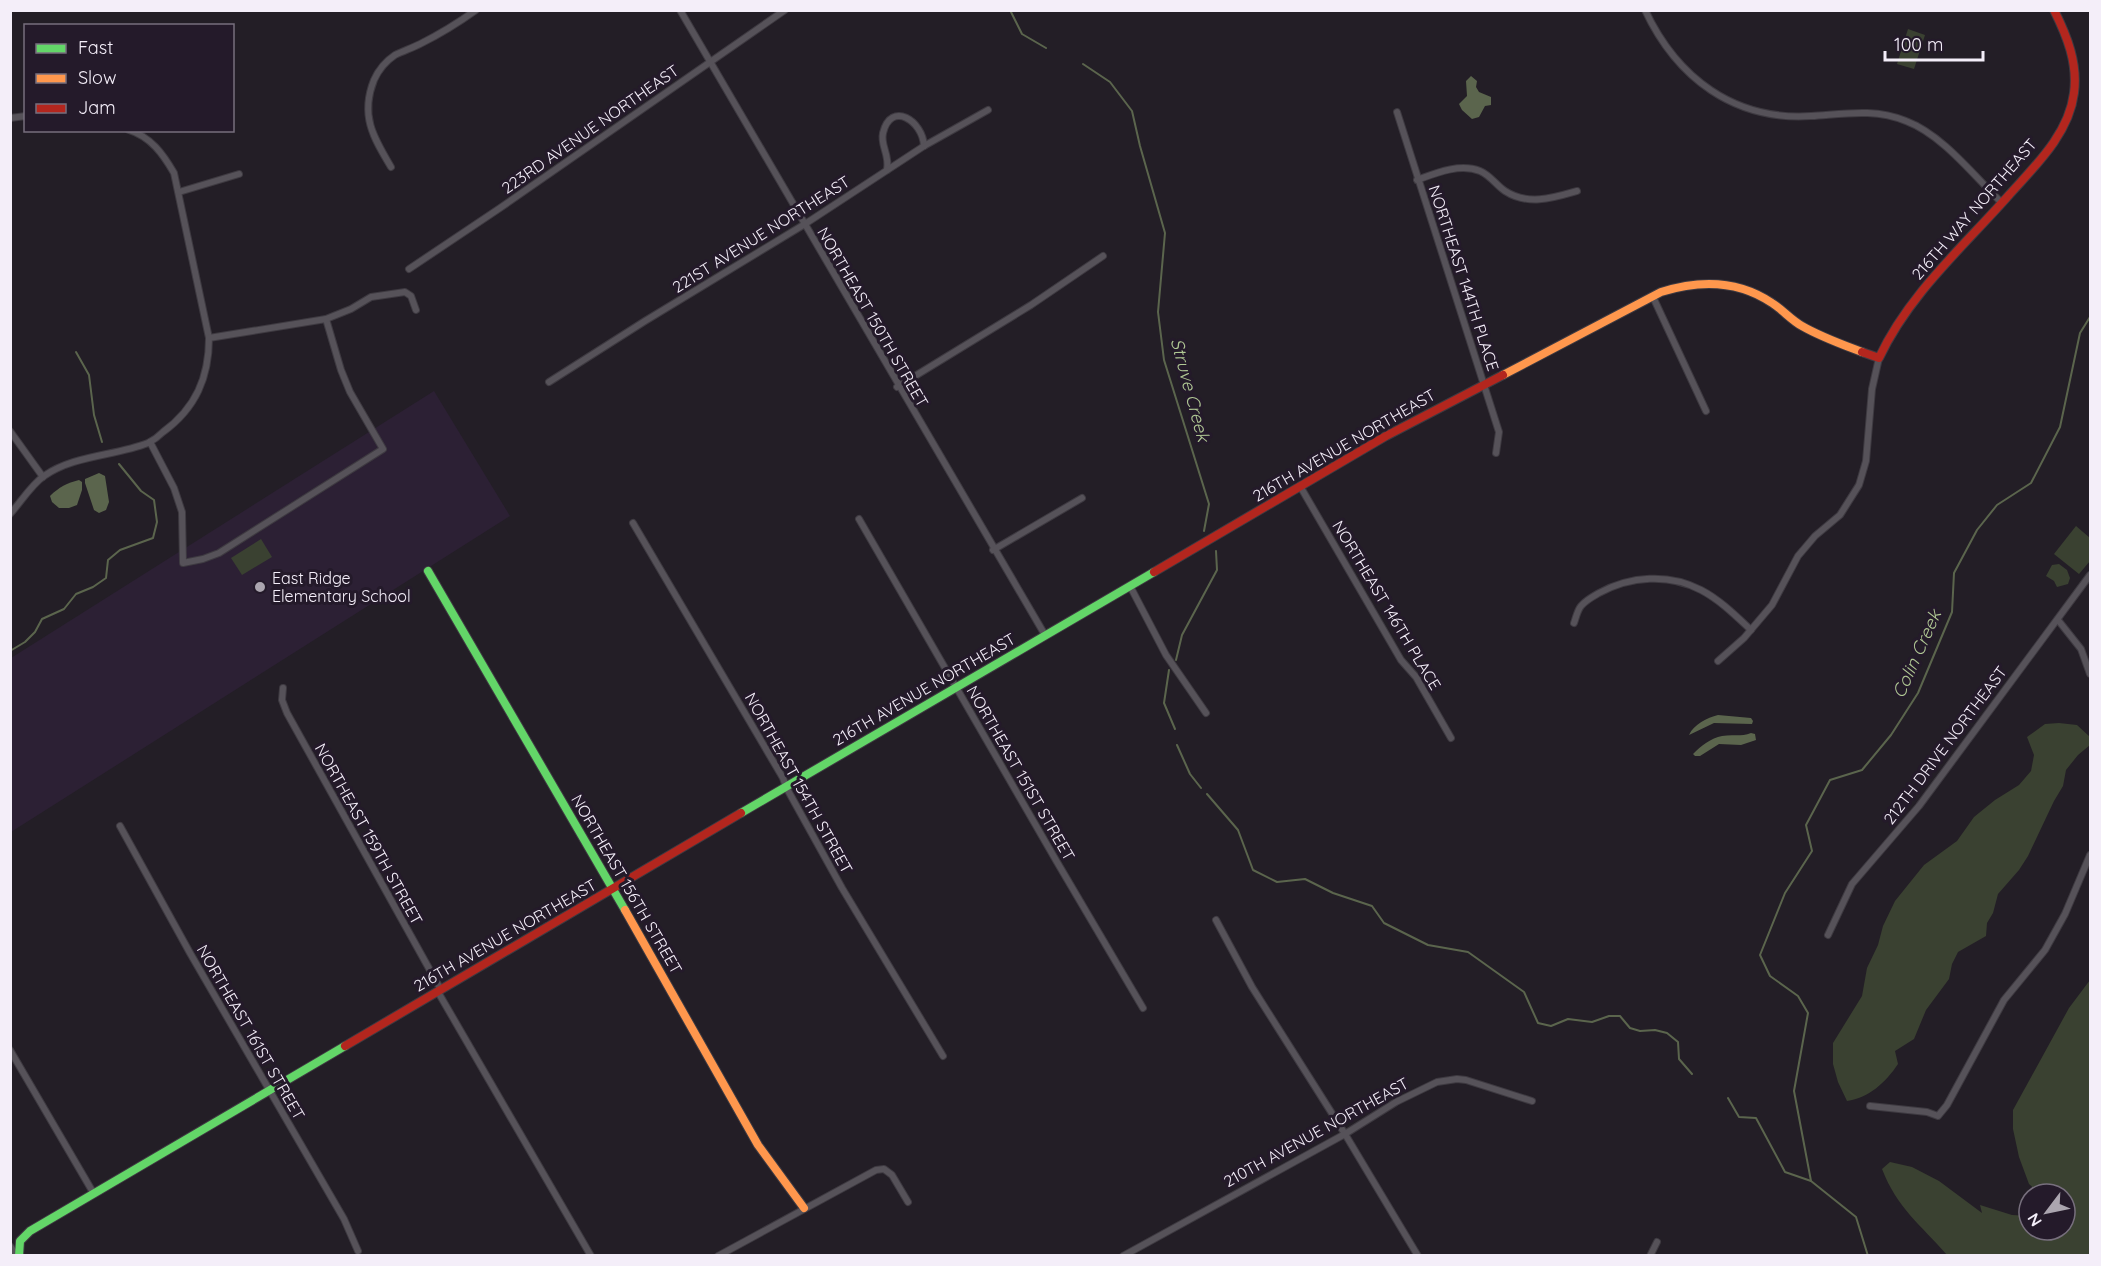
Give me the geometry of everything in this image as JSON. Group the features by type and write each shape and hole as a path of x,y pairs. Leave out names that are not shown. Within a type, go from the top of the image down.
{"street":[{"path":"391,167 372,132 367,110 369,93 376,77 383,65 393,56 459,23 476,10"},
{"name":"NORTHEAST 150TH STREET","path":"680,10 897,387 1045,635"},
{"name":"223RD AVENUE NORTHEAST","path":"409,269 785,10"},
{"path":"1646,10 1657,35 1668,52 1688,73 1707,88 1736,104 1759,112 1783,116 1856,112 1878,113 1906,121 1936,138 2002,203"},
{"name":"216TH WAY NORTHEAST","path":"1718,662 1751,630 1772,605 1798,556 1815,536 1840,515 1859,484 1866,461 1872,389 1879,358 1905,311 2002,203 2059,133 2069,113 2074,94 2075,70 2069,42 2054,10"},
{"name":"221ST AVENUE NORTHEAST","path":"549,382 805,224 924,146 988,110"},
{"name":"NORTHEAST 144TH PLACE","path":"1397,112 1499,432 1496,453"},
{"path":"887,170 889,160 882,140 884,130 890,120 898,116 907,116 916,123 924,140 924,146"},
{"path":"10,514 43,477 63,466 150,442 171,426 195,398 204,377 209,359 208,338 174,172 154,145 134,132"},
{"path":"1418,180 1441,171 1463,168 1481,171 1505,191 1520,198 1537,201 1577,191"},
{"path":"179,192 239,174"},
{"path":"897,387 1031,305 1103,256"},
{"name":"216TH AVENUE NORTHEAST","path":"18,1256 18,1246 23,1236 1045,635 1217,537 1386,436 1653,297 1670,289 1693,284 1712,283 1736,286 1771,302 1813,332 1879,358"},
{"path":"208,338 326,319 351,309 371,297 393,293 405,292 411,296 416,310"},
{"path":"1653,297 1706,411"},
{"path":"150,442 174,488 182,512 183,563 219,552 383,449 350,392 326,319"},
{"path":"10,431 43,477"},
{"name":"NORTHEAST 146TH PLACE","path":"1300,486 1401,660 1416,677 1450,738"},
{"path":"993,550 1082,498"},
{"name":"NORTHEAST 151ST STREET","path":"859,519 1143,1008"},
{"name":"NORTHEAST 154TH STREET","path":"633,523 783,778 842,888 944,1056"},
{"name":"NORTHEAST 156TH STREET","path":"428,571 613,889 758,1145 804,1208"},
{"name":"212TH DRIVE NORTHEAST","path":"1828,935 1852,884 1919,806 2091,575"},
{"path":"1574,623 1579,608 1587,599 1610,587 1639,579 1670,579 1699,588 1719,600 1751,630"},
{"path":"1130,586 1166,655 1206,713"},
{"path":"2058,620 2081,650 2091,674"},
{"name":"NORTHEAST 159TH STREET","path":"283,688 282,700 287,713 439,991 591,1256"},
{"name":"NORTHEAST 161ST STREET","path":"120,826 190,953 344,1219 358,1251"},
{"path":"1870,1106 1927,1112 1938,1116 1947,1106 2004,1000 2045,950 2065,914 2091,855"},
{"path":"1216,920 1252,987 1345,1134 1418,1256"},
{"path":"10,1050 94,1194"},
{"name":"210TH AVENUE NORTHEAST","path":"1124,1256 1345,1134 1386,1108 1437,1082 1466,1080 1532,1101"},
{"path":"718,1256 876,1170 884,1169 892,1175 908,1202"},
{"path":"1650,1256 1657,1242"},
{"path":"10,1246 18,1256"}],"shaded area":[{"path":"1908,29 1925,35 1914,69 1897,64"},
{"path":"1471,76 1477,81 1476,87 1479,92 1491,97 1491,105 1485,106 1479,117 1472,119 1459,104 1467,96 1466,81"},
{"name":"East Ridge Elementary School","path":"434,391 510,516 11,832 11,658"},
{"path":"99,473 105,476 109,502 106,510 99,513 94,510 85,479"},
{"path":"79,480 82,482 82,490 77,505 59,508 52,502 50,496 57,490"},
{"path":"2076,526 2090,538 2090,561 2079,574 2054,554"},
{"path":"261,539 272,557 242,575 231,558"},
{"path":"2059,564 2067,570 2070,578 2068,584 2057,587 2054,581 2046,576 2052,565"},
{"path":"1718,715 1751,718 1753,721 1752,724 1714,723 1689,735 1701,722"},
{"path":"2045,724 2077,725 2090,737 2090,745 2066,770 2063,786 2028,856 1998,894 1993,913 1987,923 1986,936 1958,952 1952,964 1949,979 1926,1010 1914,1039 1895,1051 1898,1064 1888,1077 1870,1093 1847,1101 1833,1064 1833,1043 1862,996 1867,968 1895,901 1924,865 1957,841 1974,817 2019,785 2031,771 2034,755 2027,737"},
{"path":"1755,734 1756,740 1741,745 1719,744 1700,756 1693,754 1718,737"},
{"path":"2090,980 2090,1255 1947,1255 1895,1195 1882,1169 1890,1162 1912,1167 1939,1181 1982,1213 1980,1205 2017,1215 2017,1242 2077,1242 2077,1182 2028,1182 2019,1157 2013,1129 2013,1110 2069,1008"}],"waterway":[{"name":"Struve Creek","path":"1010,10 1022,34 1046,48"},
{"name":"Struve Creek","path":"1083,64 1110,82 1132,111 1165,233 1158,312 1164,360 1209,504 1204,531"},
{"name":"Colin Creek","path":"1811,1181 1794,1091 1808,1013 1798,996 1770,976 1760,955 1785,893 1812,851 1806,825 1830,780 1862,770 1891,735 1918,693 1952,612 1954,573 1977,530 1997,505 2031,483 2060,427 2080,333 2090,317"},
{"path":"76,352 89,375 94,415 102,442"},
{"path":"10,651 25,642 35,632 42,619 64,609 76,594 93,587 106,578 108,560 120,550 153,538 157,522 154,500 141,491 119,464"},
{"name":"Struve Creek","path":"1176,660 1182,635 1217,570 1216,551"},
{"name":"Struve Creek","path":"1169,670 1164,703 1175,729"},
{"name":"Struve Creek","path":"1177,745 1190,774 1201,788"},
{"name":"Struve Creek","path":"1207,794 1238,830 1253,870 1277,882 1305,879 1333,893 1372,906 1384,923 1428,945 1468,952 1524,992 1538,1023 1551,1026 1568,1019 1592,1022 1609,1016 1620,1016 1630,1028 1667,1033 1678,1042 1679,1059 1692,1074"},
{"name":"Struve Creek","path":"1728,1098 1739,1117 1756,1118 1785,1172 1811,1181 1856,1217 1868,1256"}],"traffic: fast":[{"path":"428,571 625,910"},
{"path":"741,813 1154,572"},
{"path":"19,1256 20,1241 30,1231 345,1046"}],"traffic: slow":[{"path":"1503,375 1661,292 1704,284 1732,286 1759,295 1809,330 1862,352"},
{"path":"625,910 758,1145 804,1208"}],"traffic: jam":[{"path":"1862,352 1879,358 1891,335 1921,292 2029,173 2058,136 2071,108 2075,82 2073,60 2054,10"},
{"path":"1154,572 1386,436 1503,375"},
{"path":"345,1046 741,813"}],"place":[{"name":"East Ridge Elementary School","path":"260,587"}]}
